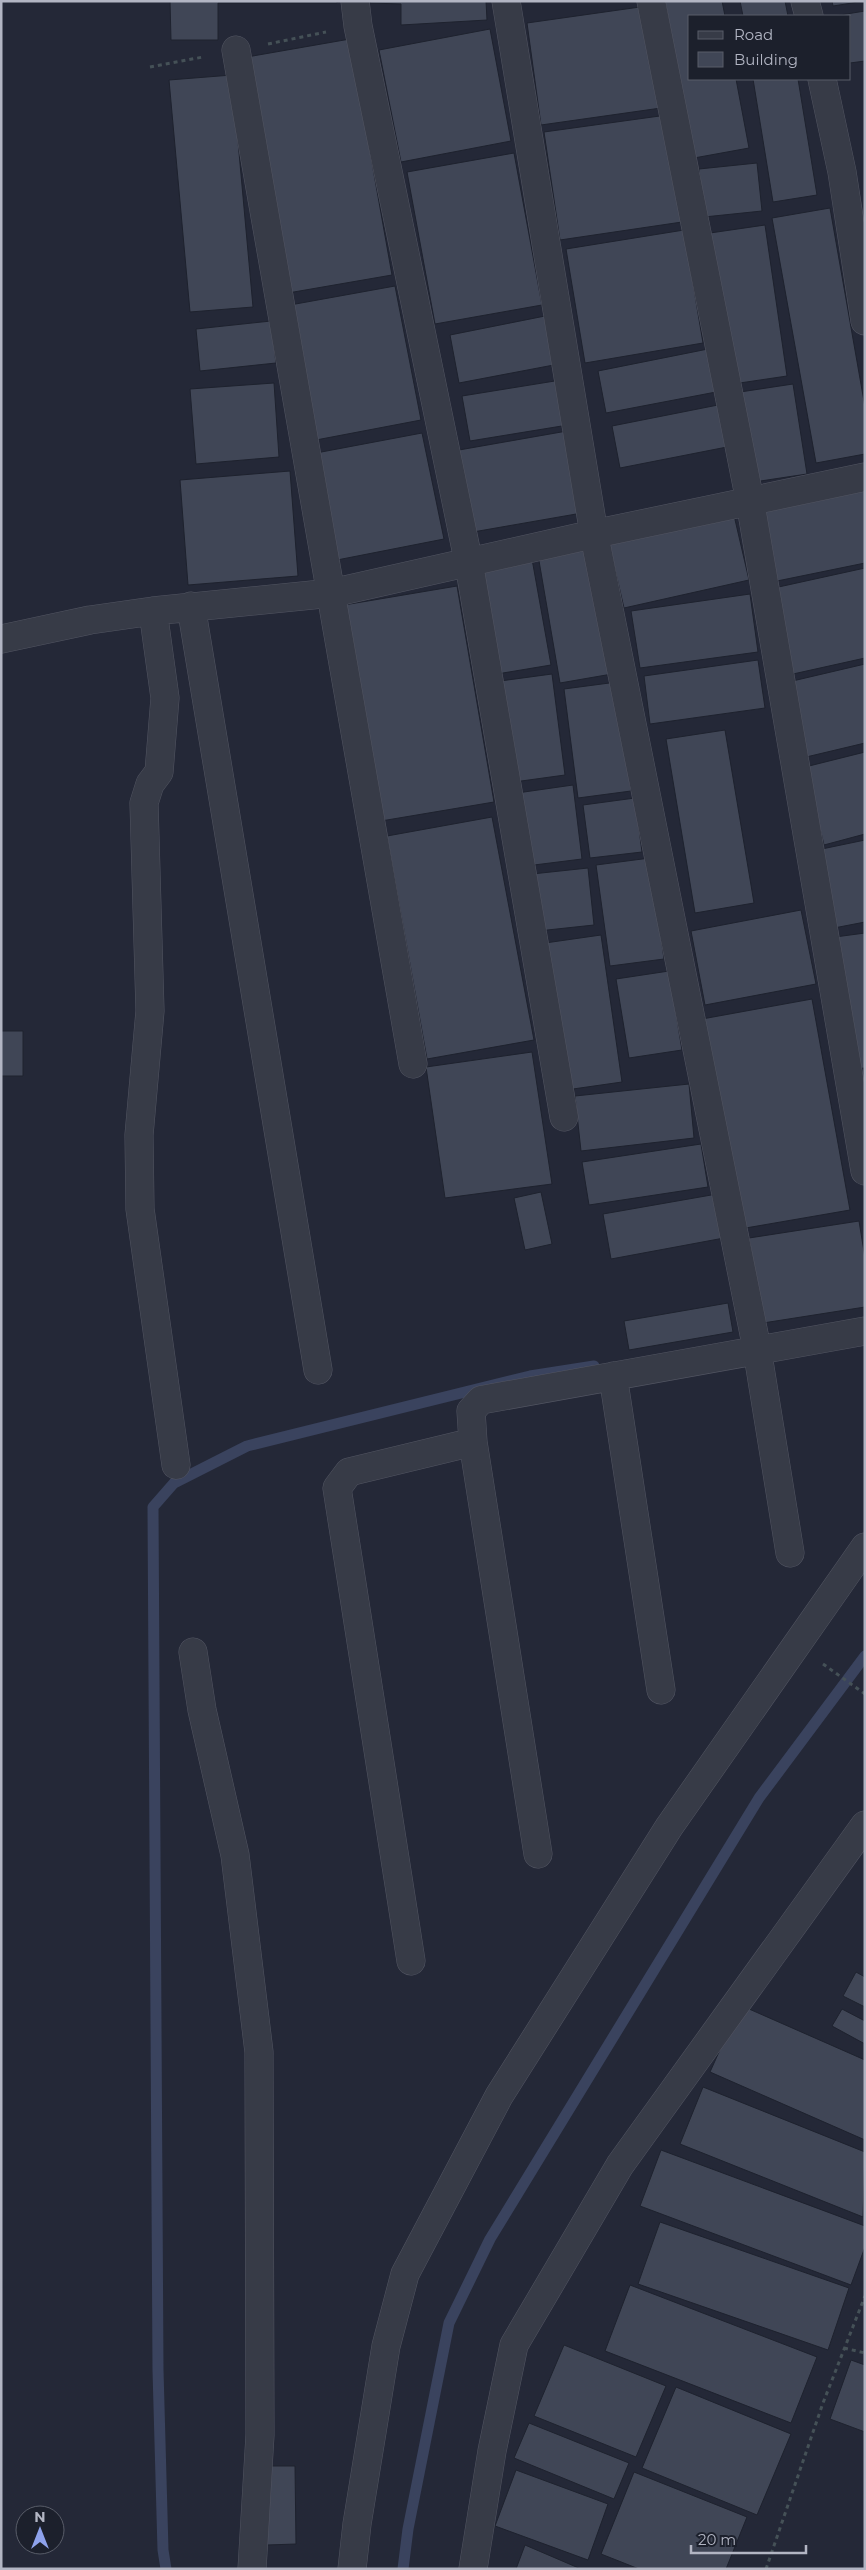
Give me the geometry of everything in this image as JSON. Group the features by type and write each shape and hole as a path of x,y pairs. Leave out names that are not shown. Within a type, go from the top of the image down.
{"street":[{"path":"355,1 358,26 469,564 564,1117"},
{"path":"506,1 594,534 757,1349 790,1552"},
{"path":"652,1 750,501 865,1171"},
{"path":"805,1 808,15"},
{"path":"236,50 413,1064"},
{"path":"822,80 842,172 865,321"},
{"path":"1,639 90,620 152,611 332,593 469,564 594,534 865,477"},
{"path":"191,606 318,1370"},
{"path":"152,611 165,698 159,772 150,784 144,803 150,1011 139,1135 140,1209 176,1465"},
{"path":"538,1854 473,1442 471,1411 482,1400 865,1331"},
{"path":"613,1376 661,1690"},
{"path":"411,1961 337,1488 349,1472 473,1442"},
{"path":"352,2569 356,2524 386,2346 405,2274 499,2096 669,1827 865,1547"},
{"path":"193,1652 202,1710 235,1855 259,2052 260,2435 252,2569"},
{"path":"473,2569 492,2451 514,2345 620,2165 865,1825"}],"path":[{"path":"826,1666 865,1694"},
{"path":"766,2569 844,2348 865,2296"},
{"path":"844,2348 865,2353"}],"building":[{"path":"170,1 337,1 337,3 218,3 218,40 171,40"},
{"path":"370,1 486,1 487,20 401,25 401,4 370,3"},
{"path":"665,1 722,1 725,15 688,15 688,80 736,80 749,148 694,158"},
{"path":"740,1 785,1 788,15 743,15"},
{"path":"832,1 865,1 833,6"},
{"path":"647,6 661,108 541,125 527,23"},
{"path":"865,11 865,61 851,63 851,15 840,15"},
{"path":"490,29 511,141 401,162 379,50"},
{"path":"350,39 392,275 288,293 247,57"},
{"path":"232,75 253,307 190,312 169,80"},
{"path":"753,80 798,80 817,195 773,202"},
{"path":"667,115 682,222 560,240 544,132"},
{"path":"514,153 542,305 435,324 407,172"},
{"path":"757,163 762,211 704,217 699,169"},
{"path":"830,208 865,407 865,454 816,463 772,218"},
{"path":"765,225 787,376 733,384 710,233"},
{"path":"684,230 703,343 585,363 566,249"},
{"path":"395,286 421,420 316,440 290,305"},
{"path":"550,315 559,364 459,383 450,335"},
{"path":"271,321 276,363 200,371 196,329"},
{"path":"708,349 716,392 606,413 598,371"},
{"path":"561,380 568,425 470,441 462,396"},
{"path":"274,383 279,457 196,464 190,389"},
{"path":"793,384 807,474 754,482 740,392"},
{"path":"723,404 732,446 620,468 612,426"},
{"path":"567,431 582,513 473,532 459,450"},
{"path":"422,433 444,539 337,560 316,453"},
{"path":"290,471 298,576 188,585 180,480"},
{"path":"865,482 865,563 777,581 761,504"},
{"path":"733,511 749,580 624,608 608,539"},
{"path":"590,546 612,674 560,683 538,555"},
{"path":"532,559 551,665 497,674 479,569"},
{"path":"865,568 865,658 793,674 774,588"},
{"path":"457,586 494,802 381,821 344,605"},
{"path":"750,594 758,652 640,668 631,611"},
{"path":"758,660 765,708 650,724 644,676"},
{"path":"865,664 865,743 802,758 784,683"},
{"path":"552,674 565,775 514,782 500,681"},
{"path":"617,682 631,791 578,798 564,689"},
{"path":"725,730 754,903 695,913 666,739"},
{"path":"865,752 865,834 824,845 805,767"},
{"path":"573,785 582,859 526,866 517,793"},
{"path":"635,798 642,852 590,858 583,805"},
{"path":"492,817 534,1040 427,1059 387,836"},
{"path":"865,840 865,922 834,928 817,850"},
{"path":"650,858 664,959 610,966 596,865"},
{"path":"588,868 594,925 538,931 532,874"},
{"path":"801,910 816,984 705,1005 691,931"},
{"path":"865,933 865,1068 854,1069 835,937"},
{"path":"601,935 622,1082 566,1090 545,943"},
{"path":"669,971 682,1050 629,1058 616,979"},
{"path":"812,999 850,1210 740,1229 702,1019"},
{"path":"1,1031 23,1031 23,1076 1,1076"},
{"path":"532,1052 552,1184 445,1198 426,1067"},
{"path":"689,1084 694,1138 581,1151 575,1096"},
{"path":"701,1144 708,1187 589,1205 582,1162"},
{"path":"541,1192 552,1244 525,1250 514,1198"},
{"path":"717,1194 724,1238 611,1259 603,1214"},
{"path":"859,1221 865,1258 865,1307 763,1323 749,1238"},
{"path":"728,1303 733,1332 629,1350 624,1321"},
{"path":"856,1972 865,1977 865,2007 843,1996"},
{"path":"740,2005 865,2060 865,2140 710,2072"},
{"path":"842,2009 865,2021 865,2044 832,2026"},
{"path":"703,2087 865,2152 863,2217 680,2144"},
{"path":"661,2150 865,2226 865,2247 851,2285 640,2206"},
{"path":"660,2222 849,2288 828,2350 638,2284"},
{"path":"630,2285 817,2357 791,2423 605,2351"},
{"path":"564,2345 666,2386 636,2457 534,2416"},
{"path":"851,2360 865,2365 865,2432 830,2419"},
{"path":"676,2387 791,2434 757,2515 642,2468"},
{"path":"529,2423 629,2463 614,2499 514,2458"},
{"path":"265,2466 295,2466 296,2544 267,2545"},
{"path":"516,2470 608,2504 588,2560 495,2526"},
{"path":"634,2472 747,2517 726,2569 639,2569 601,2554"},
{"path":"525,2545 581,2569 516,2569"}],"waterway":[{"path":"166,2569 163,2550 158,2370 153,1507 174,1483 247,1446 530,1376 594,1366"},
{"path":"403,2569 408,2529 449,2323 490,2239 759,1798 865,1656"}]}
